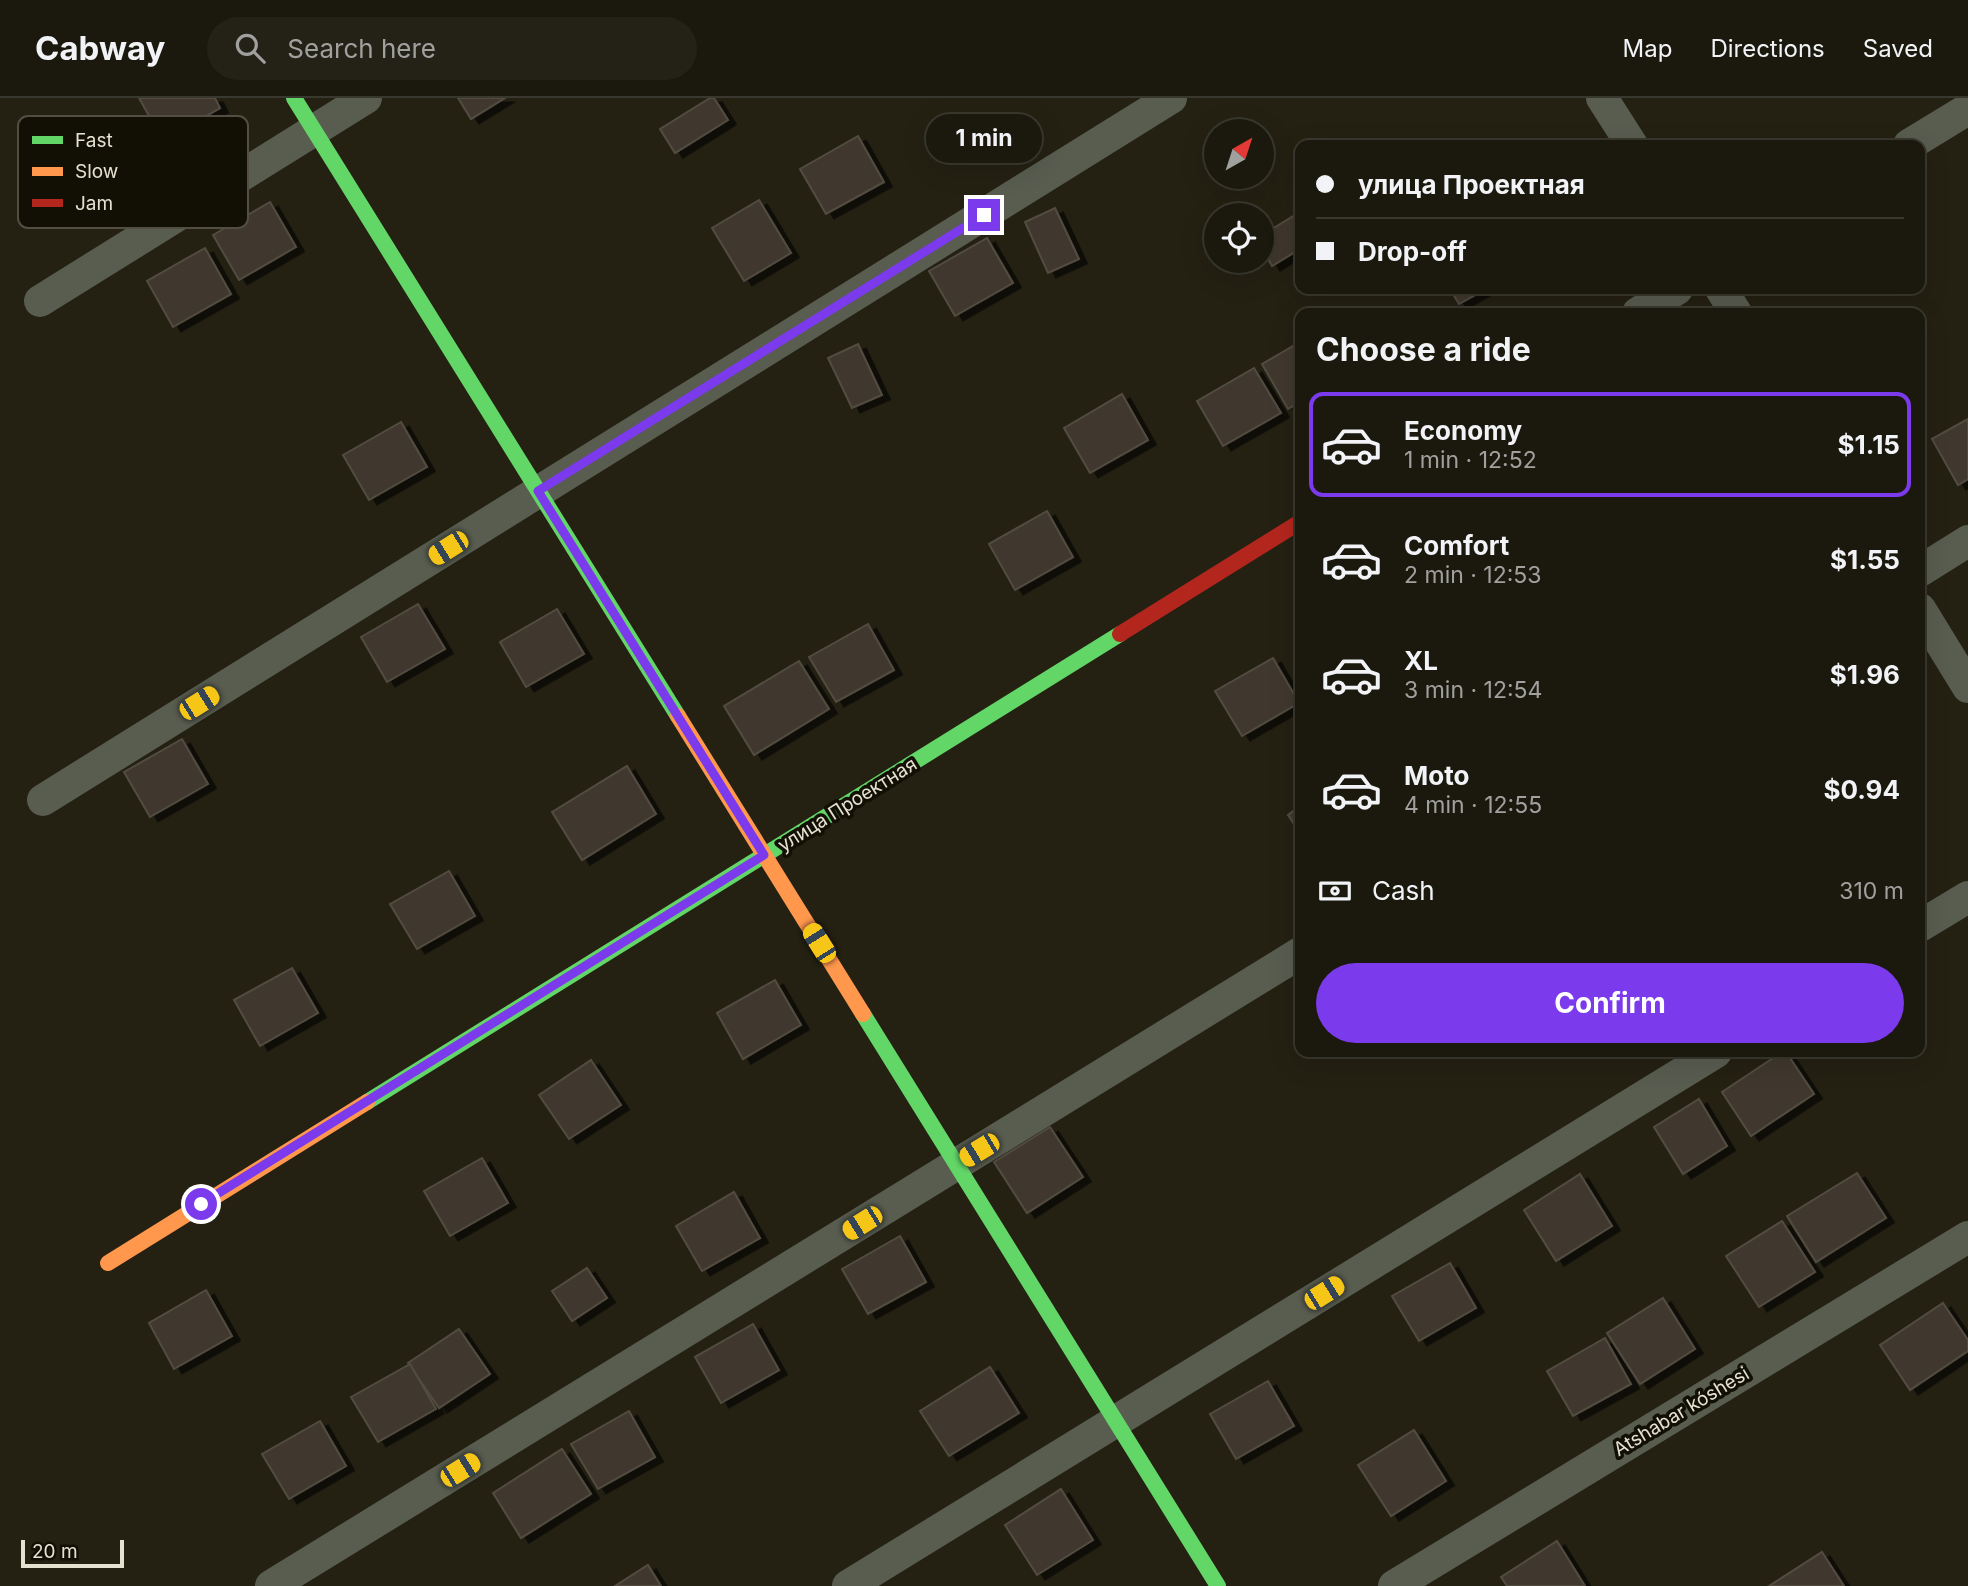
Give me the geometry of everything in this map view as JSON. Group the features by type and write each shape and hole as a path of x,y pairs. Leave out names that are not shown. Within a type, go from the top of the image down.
{"street":[{"path":"294,98 1218,1586"},
{"path":"248,171 366,98"},
{"path":"43,800 1171,98"},
{"path":"1602,98 1629,140"},
{"path":"1917,140 1968,108"},
{"path":"40,301 157,228"},
{"path":"1646,308 1669,294"},
{"name":"улица Проектная","path":"108,1263 1295,525"},
{"path":"1925,568 1968,541"},
{"path":"1925,617 1968,687"},
{"path":"1925,923 1968,897"},
{"path":"271,1586 1295,956"},
{"path":"848,1586 1708,1057"},
{"name":"Atshabar kóshesi","path":"1394,1586 1968,1237"}],"building":[{"path":"139,98 215,98 220,108 206,116 149,116"},
{"path":"458,98 505,98 471,119"},
{"path":"714,98 728,120 675,153 660,129"},
{"path":"858,136 884,182 826,214 800,169"},
{"path":"759,200 791,253 744,281 712,228"},
{"path":"270,202 296,247 239,280 213,235 225,228 248,228 248,215"},
{"path":"1055,208 1079,259 1048,273 1025,222"},
{"path":"1295,215 1295,252 1274,265 1274,228"},
{"path":"987,238 1013,283 955,316 929,271"},
{"path":"205,248 231,294 173,327 147,281"},
{"path":"1453,294 1477,294 1459,304"},
{"path":"858,344 882,395 852,408 828,358"},
{"path":"1295,345 1295,405 1288,409 1262,364"},
{"path":"1254,368 1281,413 1223,446 1197,401"},
{"path":"1122,394 1148,440 1090,473 1064,428"},
{"path":"1968,419 1968,479 1958,485 1932,439"},
{"path":"401,422 427,467 369,500 343,455"},
{"path":"1047,511 1073,557 1015,590 989,544"},
{"path":"418,604 445,649 387,682 361,637"},
{"path":"557,609 584,654 526,687 500,642"},
{"path":"868,624 894,670 836,702 809,657"},
{"path":"1273,658 1295,696 1295,705 1242,736 1215,691"},
{"path":"799,661 829,709 754,755 724,706"},
{"path":"182,739 208,784 150,817 124,772"},
{"path":"627,766 656,814 582,860 552,812"},
{"path":"1295,810 1295,826 1288,815"},
{"path":"449,871 475,916 417,949 390,904"},
{"path":"292,968 318,1013 260,1046 234,1000"},
{"path":"775,980 801,1025 743,1059 717,1013"},
{"path":"1774,1057 1789,1057 1814,1094 1751,1136 1722,1092"},
{"path":"591,1060 621,1105 569,1139 539,1095"},
{"path":"1699,1099 1727,1146 1683,1174 1654,1127"},
{"path":"1050,1127 1083,1177 1027,1213 994,1162"},
{"path":"482,1158 508,1203 450,1236 424,1191"},
{"path":"1857,1173 1886,1218 1816,1262 1787,1216"},
{"path":"1580,1174 1612,1226 1556,1261 1524,1210"},
{"path":"734,1192 760,1238 702,1271 676,1226"},
{"path":"1782,1221 1815,1272 1759,1307 1726,1256"},
{"path":"900,1236 926,1282 868,1314 842,1269"},
{"path":"1450,1263 1476,1308 1419,1341 1392,1296"},
{"path":"587,1268 607,1298 572,1321 552,1291"},
{"path":"206,1290 232,1336 174,1369 149,1323"},
{"path":"1663,1298 1695,1349 1640,1384 1607,1333"},
{"path":"1943,1303 1968,1340 1968,1351 1910,1390 1880,1345"},
{"path":"753,1324 779,1370 721,1403 695,1357"},
{"path":"459,1329 490,1374 439,1408 408,1363"},
{"path":"1605,1338 1631,1384 1573,1416 1547,1371"},
{"path":"410,1364 436,1409 378,1442 351,1397"},
{"path":"990,1367 1019,1413 949,1456 920,1411"},
{"path":"1268,1381 1294,1426 1236,1459 1210,1414"},
{"path":"629,1411 655,1457 598,1489 571,1444"},
{"path":"320,1421 346,1466 289,1499 262,1454"},
{"path":"1414,1430 1446,1481 1391,1516 1358,1465"},
{"path":"562,1449 591,1494 521,1538 493,1493"},
{"path":"1061,1489 1093,1540 1037,1575 1005,1525"},
{"path":"1557,1541 1585,1586 1507,1586 1501,1577"},
{"path":"1822,1552 1844,1586 1769,1586"},
{"path":"648,1565 661,1586 615,1586"}],"traffic: fast":[{"path":"294,98 678,716"},
{"path":"367,1102 1120,634"},
{"path":"863,1014 1218,1586"}],"traffic: slow":[{"path":"678,716 863,1014"},
{"path":"108,1263 367,1102"}],"traffic: jam":[{"path":"1120,634 1295,525"}],"route":[{"path":"201,1204 764,855 538,491 984,215"}]}
